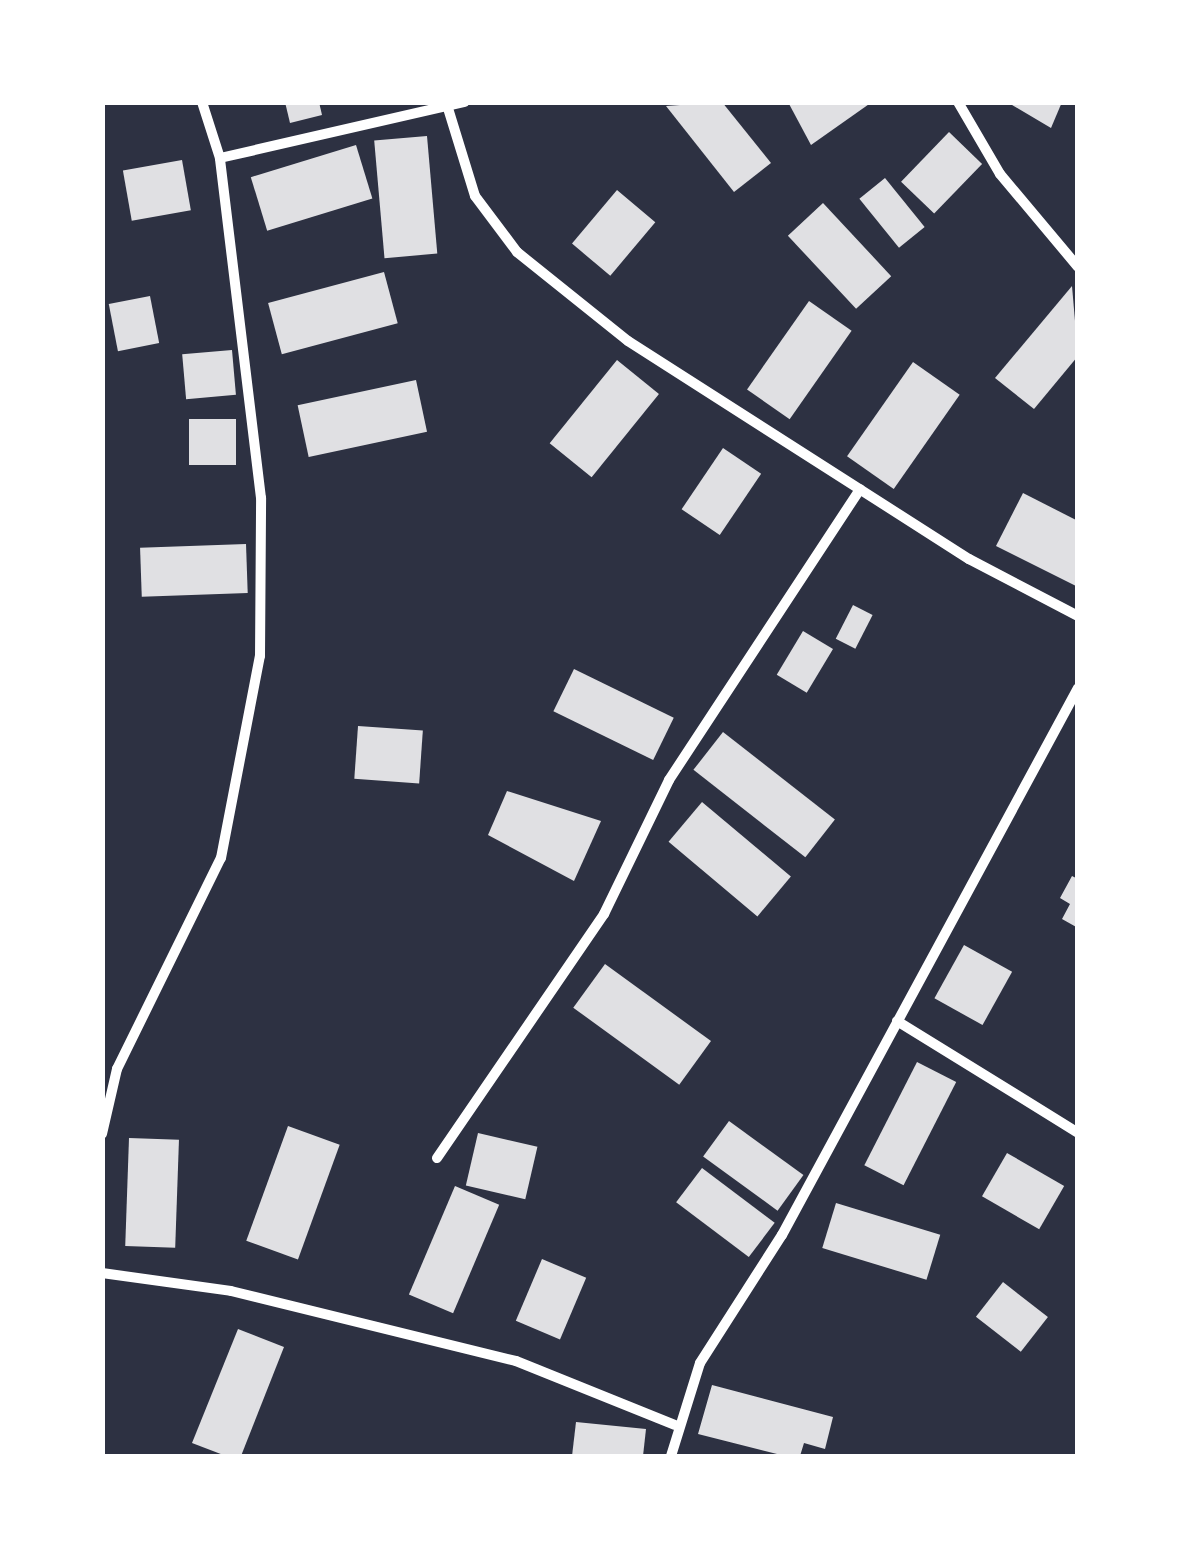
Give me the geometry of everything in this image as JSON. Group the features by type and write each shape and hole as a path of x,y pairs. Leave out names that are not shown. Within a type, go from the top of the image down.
{"street":[{"path":"102,1134 117,1069 221,858 260,656 261,498 220,158 202,102"},
{"path":"220,158 465,102"},
{"path":"958,102 1000,174 1078,267"},
{"path":"447,105 475,196 517,252 628,340 860,489 1078,616"},
{"path":"438,1158 604,914 669,780 860,489"},
{"path":"672,1456 675,1425 700,1363 782,1236 1078,688"},
{"path":"1065,712 1078,720"},
{"path":"897,1021 1078,1133"},
{"path":"102,1273 231,1291 516,1361 675,1425"}],"building":[{"path":"285,102 319,102 322,115 290,123"},
{"path":"722,102 771,163 734,192 666,106"},
{"path":"788,102 872,102 811,145"},
{"path":"1007,102 1062,102 1051,128"},
{"path":"949,132 982,164 934,214 901,182"},
{"path":"427,136 437,254 384,258 374,141"},
{"path":"356,145 372,199 267,231 251,177"},
{"path":"182,160 191,210 132,221 123,170"},
{"path":"885,178 925,227 899,248 859,199"},
{"path":"617,190 655,222 610,276 572,244"},
{"path":"823,203 891,276 856,309 788,236"},
{"path":"384,272 398,323 282,354 268,303"},
{"path":"1072,286 1078,356 1034,409 995,378"},
{"path":"150,296 159,343 118,351 109,304"},
{"path":"809,301 852,331 790,419 747,389"},
{"path":"232,350 236,395 186,399 182,354"},
{"path":"617,360 659,394 592,477 550,443"},
{"path":"913,362 960,395 894,489 847,456"},
{"path":"416,380 427,432 309,457 298,405"},
{"path":"189,419 236,419 236,465 189,465"},
{"path":"723,448 761,474 720,535 682,509"},
{"path":"1023,493 1078,521 1078,587 996,546"},
{"path":"246,544 248,593 142,597 140,548"},
{"path":"853,605 873,615 855,649 836,639"},
{"path":"803,631 833,649 807,693 777,675"},
{"path":"574,669 674,718 653,760 553,711"},
{"path":"358,726 423,731 419,783 354,779"},
{"path":"723,732 835,819 805,857 693,770"},
{"path":"507,791 601,821 574,881 488,835"},
{"path":"702,802 791,877 757,916 669,842"},
{"path":"1072,876 1078,879 1078,928 1062,919 1070,904 1060,898"},
{"path":"964,945 1012,972 983,1025 934,998"},
{"path":"605,964 711,1041 679,1085 573,1008"},
{"path":"917,1062 956,1082 904,1185 864,1165"},
{"path":"729,1121 803,1175 778,1211 703,1157"},
{"path":"288,1126 340,1145 298,1259 246,1241"},
{"path":"478,1133 537,1147 525,1199 466,1186"},
{"path":"129,1138 179,1140 175,1248 125,1246"},
{"path":"1007,1153 1064,1186 1039,1229 982,1196"},
{"path":"702,1168 775,1223 749,1257 676,1202"},
{"path":"455,1186 499,1205 453,1313 409,1295"},
{"path":"836,1203 940,1235 926,1280 822,1248"},
{"path":"542,1259 586,1278 560,1339 516,1321"},
{"path":"1003,1282 1048,1317 1021,1352 976,1317"},
{"path":"238,1329 284,1347 241,1456 226,1456 192,1443"},
{"path":"712,1385 833,1417 825,1449 804,1443 800,1456 785,1456 698,1434"},
{"path":"576,1422 646,1429 643,1456 572,1456"}]}
